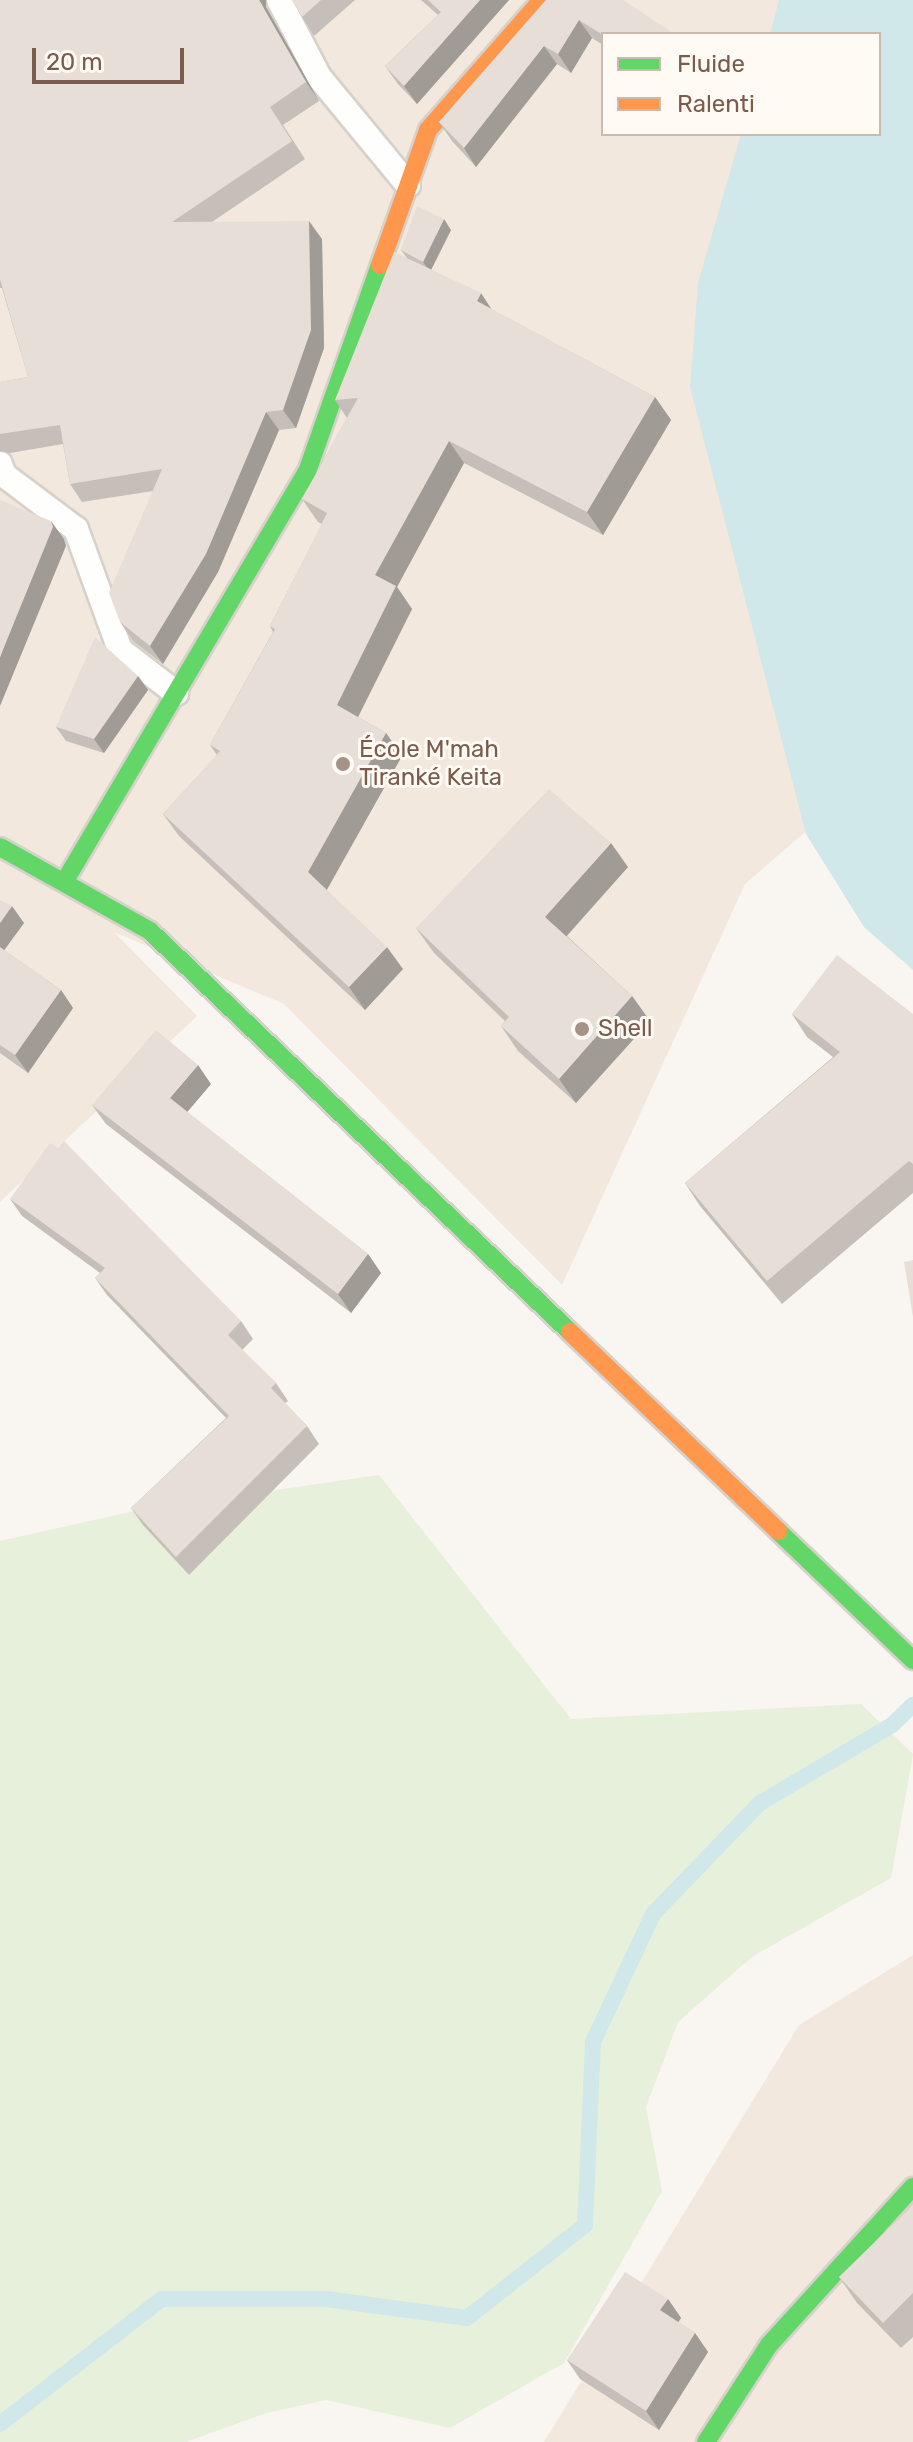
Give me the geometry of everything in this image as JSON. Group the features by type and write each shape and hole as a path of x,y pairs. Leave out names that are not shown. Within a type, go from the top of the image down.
{"street":[{"path":"66,879 307,472 428,130 542,0"},
{"path":"0,847 66,879 150,931 913,1660"},
{"path":"706,2442 769,2345 913,2187"}],"lane":[{"path":"279,0 319,77 408,185"},
{"path":"0,464 4,475 76,529 120,650 176,693"}],"shaded area":[{"path":"0,0 888,0 913,739 745,884 562,1285 284,1004 114,932 197,1016 0,1202"},
{"path":"913,1955 913,2442 544,2442 799,2025"}],"green space":[{"path":"379,1475 571,1719 861,1704 913,1754 891,1878 753,1956 678,2022 646,2107 662,2191 564,2363 450,2428 326,2400 266,2413 186,2442 0,2442 0,1541 139,1510"}],"water":[{"path":"779,0 913,0 913,970 864,927 806,834 690,387 698,283 740,136 881,136 881,32 771,32"}],"building":[{"path":"0,0 259,0 306,82 270,107 292,141 172,222 309,221 311,330 283,410 266,412 206,554 150,646 120,622 109,593 162,469 70,484 60,425 0,434 0,382 28,377 0,279"},
{"path":"292,0 321,0 302,17"},
{"path":"428,0 480,0 404,86 385,66 441,12"},
{"path":"546,0 623,0 670,31 601,34 579,20 558,54 544,46 464,148 439,122"},
{"path":"417,206 444,219 423,262 401,250"},
{"path":"394,252 481,293 477,301 655,397 587,512 449,441 375,575 396,586 337,705 386,733 308,872 387,947 349,987 163,814 220,751 210,745 275,629 270,626 327,513 302,499 358,398 335,400"},
{"path":"0,500 51,521 53,527 0,657"},
{"path":"95,637 138,676 94,739 56,727"},
{"path":"549,789 611,843 545,917 632,996 559,1079 501,1026 509,1017 416,928"},
{"path":"0,900 12,906 0,923"},
{"path":"0,947 61,990 15,1055 0,1045"},
{"path":"837,955 913,1014 913,1164 909,1161 767,1281 685,1183 840,1052 792,1014"},
{"path":"156,1030 198,1065 170,1098 368,1254 338,1294 92,1105"},
{"path":"64,1141 241,1321 228,1335 276,1383 271,1388 307,1426 176,1557 131,1508 229,1416 95,1278 105,1268 10,1199 50,1143 58,1148"},
{"path":"913,1260 913,1317 904,1262"},
{"path":"913,2205 913,2293 883,2323 839,2277"},
{"path":"625,2272 668,2299 660,2310 695,2333 646,2411 567,2360"}],"waterway":[{"path":"0,2424 162,2299 326,2299 467,2318 585,2225 593,2042 653,1914 760,1803 892,1725 913,1705"}],"traffic: fast":[{"path":"66,879 307,472 380,265"},
{"path":"0,847 150,931 570,1332"},
{"path":"778,1531 913,1660"},
{"path":"706,2442 769,2345 913,2187"}],"traffic: slow":[{"path":"380,265 428,130 542,0"},
{"path":"570,1332 778,1531"}],"place":[{"name":"École M'mah Tiranké Keita","path":"343,764"},
{"name":"Shell","path":"582,1029"}]}
